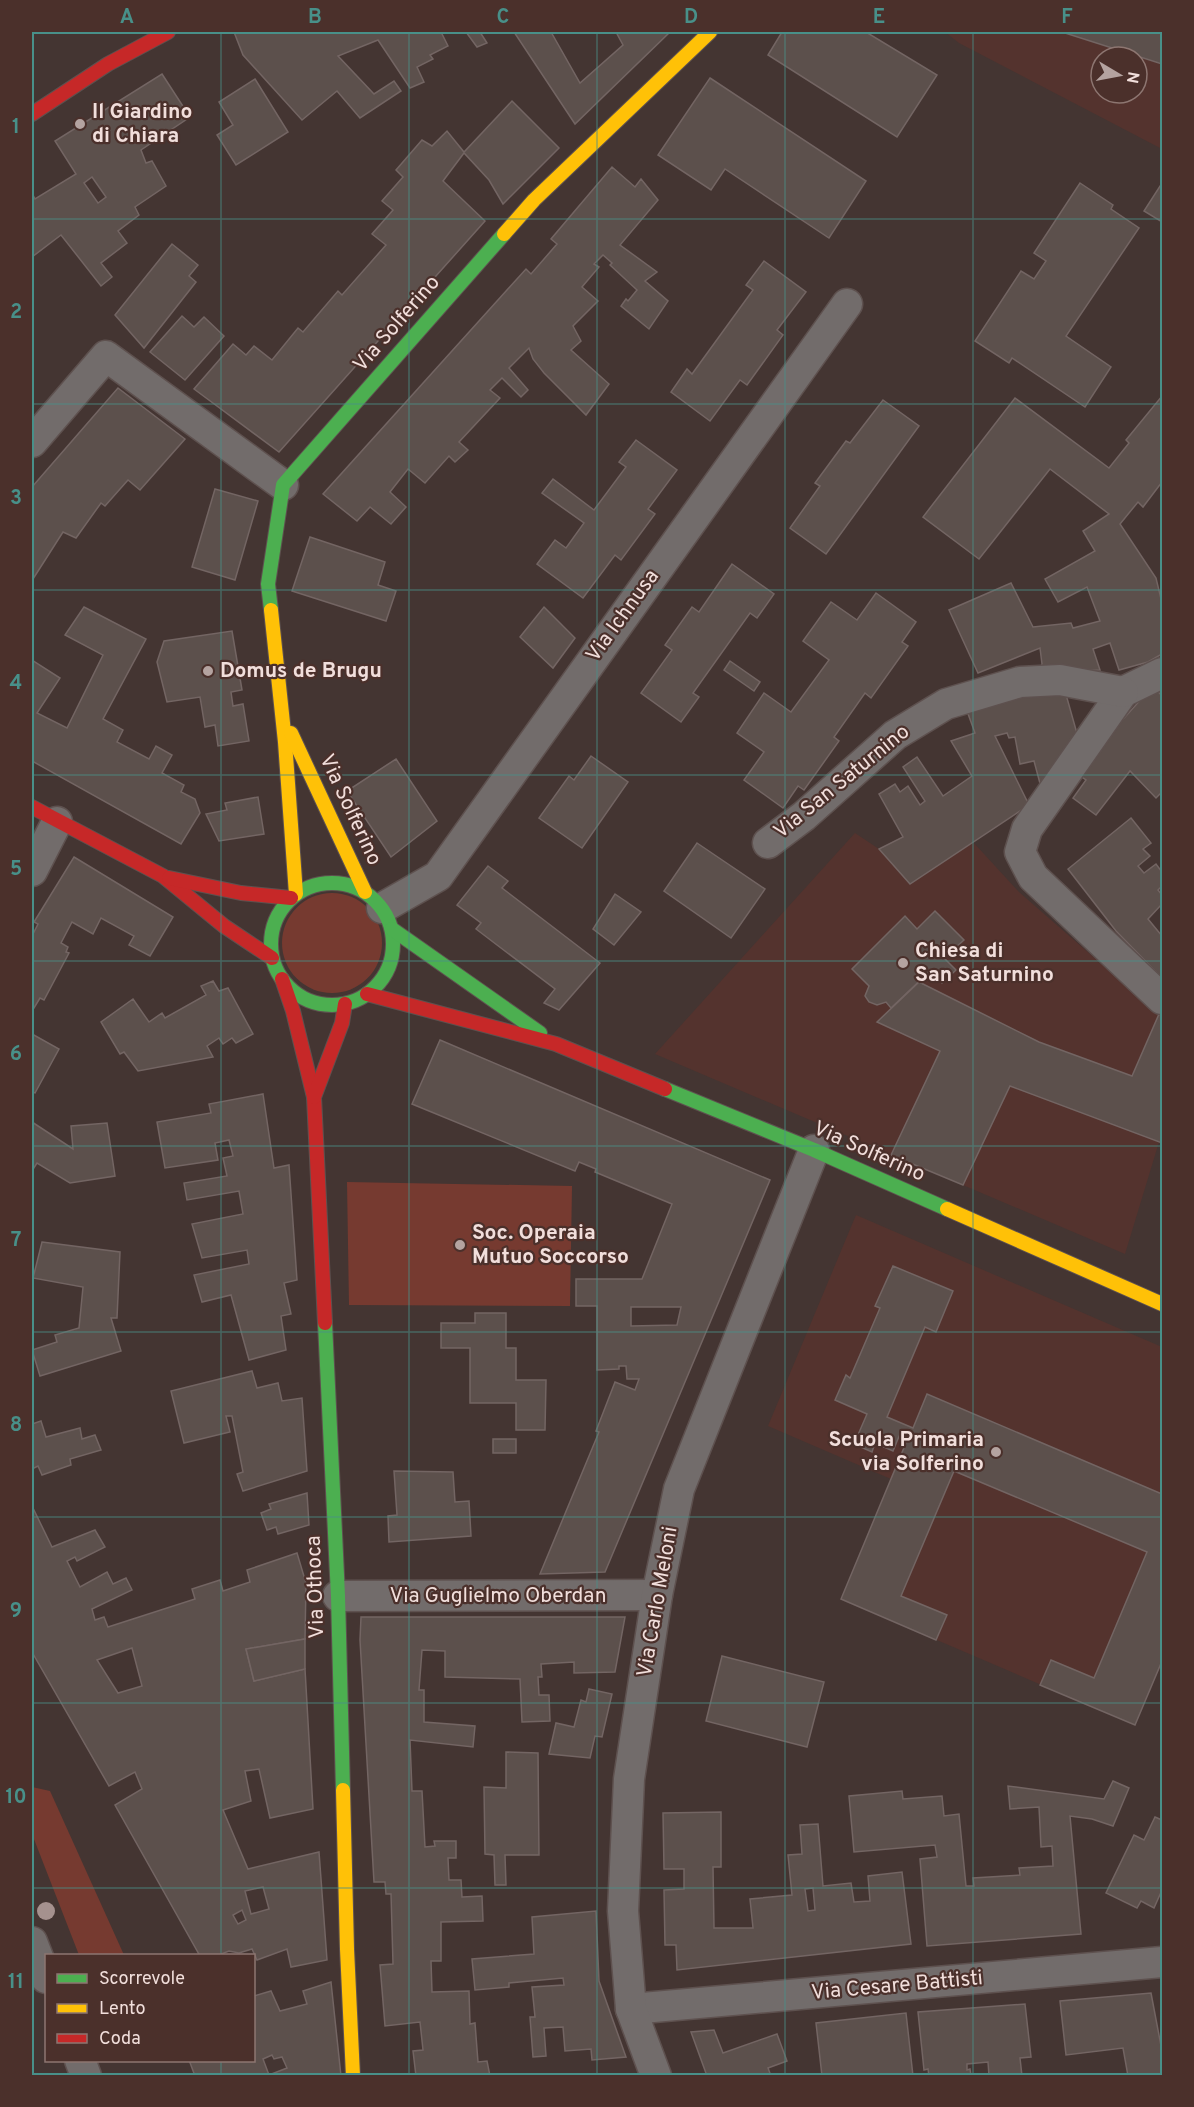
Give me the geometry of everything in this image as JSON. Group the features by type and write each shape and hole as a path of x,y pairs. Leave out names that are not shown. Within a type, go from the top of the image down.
{"main road":[{"path":"32,114 108,64 168,32"},
{"name":"Via Solferino","path":"294,896 282,713 268,584 283,485 534,200 710,32"},
{"name":"Via Solferino","path":"282,713 380,910 423,949 556,1044"},
{"path":"44,815 163,876 224,926 272,958"},
{"path":"163,876 241,893 294,896"},
{"path":"338,883 352,886 380,910 393,944 392,958 387,972 367,994 345,1004 327,1005 310,1001 295,992 282,979 272,958 271,946 275,922 294,896 316,885 338,883"},
{"name":"Via Othoca","path":"282,979 293,1011 314,1097 338,1596 347,1949 353,2076"},
{"name":"Via Solferino","path":"367,994 556,1044 814,1150 1162,1304"},
{"name":"Via Othoca","path":"314,1097 342,1023 345,1004"}],"street":[{"name":"Via Ichnusa","path":"380,910 438,876 847,304"},
{"path":"32,442 106,356 283,485"},
{"path":"1162,673 1123,692 1027,829 1020,852 1033,878 1162,999"},
{"name":"Via San Saturnino","path":"768,843 804,816 895,735 946,704 1020,682 1060,680 1123,692"},
{"path":"32,871 44,815"},
{"name":"Via Carlo Meloni","path":"656,2076 631,2009 623,1911 629,1779 657,1595 679,1489 814,1150"},
{"name":"Via Guglielmo Oberdan","path":"338,1596 657,1595"},
{"path":"32,1942 45,1975"},
{"name":"Via Cesare Battisti","path":"631,2009 1162,1962"},
{"path":"80,2062 86,2076"}],"shaded area":[{"path":"945,32 1162,32 1162,149 959,43"},
{"path":"855,833 879,849 910,884 973,842 1019,892 1162,1017 1162,1143 1159,1142 1125,1254 655,1054"},
{"path":"332,893 351,896 368,907 379,924 382,943 379,962 368,979 351,990 332,993 313,990 296,979 285,962 282,943 285,924 296,907 313,896"},
{"name":"Soc. Operaia Mutuo Soccorso","path":"347,1182 572,1186 570,1306 349,1305"},
{"name":"Scuola Primaria via Solferino","path":"856,1215 1162,1347 1162,1660 1135,1725 841,1599 891,1479 768,1426"},
{"path":"32,1787 50,1791 124,1954 79,1954 32,1834"}],"building":[{"path":"234,32 441,32 448,46 430,55 433,59 417,67 424,82 410,88 378,40 338,56 374,94 394,81 401,91 360,118 337,91 302,120 243,55"},
{"path":"466,32 480,32 487,43 477,47"},
{"path":"514,32 551,32 580,83 623,45 616,32 670,32 575,124"},
{"path":"782,32 866,32 937,75 897,137 768,55"},
{"path":"1062,32 1162,32 1162,64 1149,60 1149,45 1103,45"},
{"path":"162,74 190,117 141,150 146,163 152,161 166,186 135,207 139,215 118,231 127,243 101,263 112,277 101,286 61,235 32,257 32,193 35,199 76,174 55,141","holes":["92,177 106,197 98,203 84,183"]},
{"path":"710,78 866,181 829,238 725,169 711,190 658,155"},
{"path":"255,79 288,132 236,165 217,135 233,125 219,102"},
{"path":"512,101 559,148 503,204 489,180 464,153 443,181 485,221 279,452 194,389 233,344 246,355 254,346 272,360 298,328 303,332 338,291 342,295 386,245 372,234 393,210 382,201 403,177 396,170 422,140 432,146 447,131 464,152"},
{"path":"612,167 635,187 641,179 658,200 620,245 657,272 645,281 668,301 649,329 621,306 637,290 610,265 612,263 603,255 594,264 599,267 582,287 598,301 573,326 581,341 571,350 609,384 586,415 544,373 533,359 529,348 509,368 528,390 521,397 502,378 490,390 500,398 459,442 468,450 455,462 449,456 425,483 408,469 390,492 406,507 391,524 370,507 357,521 323,494 526,269 531,274 557,244 551,239"},
{"path":"1080,183 1113,205 1111,209 1139,228 1066,336 1111,367 1085,407 1012,358 1009,363 975,341 1021,271 1034,279 1046,261 1034,253"},
{"path":"1162,183 1162,222 1144,211"},
{"path":"172,244 198,265 189,276 196,282 144,348 115,315"},
{"path":"764,261 806,292 777,330 783,335 747,385 740,380 710,421 671,392 687,369 692,374 753,290 746,285"},
{"path":"182,316 194,327 204,317 224,336 185,380 150,352"},
{"path":"118,388 185,439 140,490 128,480 105,506 101,503 76,538 63,532 33,579 32,487"},
{"path":"1162,396 1162,482 1143,507 1138,502 1120,524 1156,578 1162,603 1162,654 1148,662 1119,670 1110,643 1093,649 1100,670 1038,671 1042,664 1040,648 978,673 949,610 1011,583 1033,627 1071,623 1073,628 1100,621 1087,587 1058,602 1045,579 1095,551 1083,531 1109,514 1050,469 979,559 923,517 1015,398 1109,468 1129,443 1126,440"},
{"path":"883,400 919,426 826,554 790,528 820,486 815,483 846,441 850,443"},
{"path":"636,440 677,470 648,509 655,514 621,560 615,555 583,598 537,564 555,540 566,548 584,523 542,493 553,479 594,510 626,467 619,462"},
{"path":"215,489 258,501 235,580 192,567"},
{"path":"310,537 385,562 378,585 396,591 386,621 292,591"},
{"path":"732,564 774,594 757,618 750,613 693,693 699,697 681,722 641,693 672,650 665,645 692,607 699,612"},
{"path":"876,593 916,622 902,642 908,646 871,698 865,693 834,737 839,741 804,790 798,786 783,808 744,780 764,752 737,733 764,693 791,712 829,660 803,641 831,602 857,620"},
{"path":"84,607 146,639 103,719 123,730 117,742 149,759 156,746 172,755 162,773 184,785 181,792 195,799 200,813 181,844 32,761 32,660 60,678 37,713 67,728 103,655 65,635"},
{"path":"544,607 575,638 553,668 520,637"},
{"path":"232,631 242,690 231,692 233,706 243,704 249,741 218,746 215,725 205,727 200,697 167,702 157,662 164,641"},
{"path":"730,661 760,682 754,691 724,670"},
{"path":"1153,686 1162,696 1162,792 1156,798 1130,771 1096,815 1073,798 1086,780 1076,773"},
{"path":"1048,689 1065,691 1080,744 1042,791 1034,761 1020,764 1015,737 1009,738 1007,733 995,736 1029,805 910,884 879,849 903,837 879,794 895,784 900,792 908,786 920,805 925,801 903,767 917,757 943,796 972,776 951,741 975,733 967,711"},
{"path":"591,756 628,782 582,848 539,818 569,776 574,780"},
{"path":"396,759 437,821 391,857 347,791"},
{"path":"258,797 264,834 219,841 206,814 227,810 225,803"},
{"path":"1131,818 1151,843 1143,849 1150,856 1138,866 1144,873 1156,864 1162,872 1162,886 1158,890 1162,895 1162,904 1148,919 1162,936 1162,978 1116,931 1068,869"},
{"path":"697,843 765,889 731,938 664,891"},
{"path":"74,857 173,917 150,956 129,945 134,936 101,918 93,934 72,922 61,943 68,947 66,952 69,953 44,1000 40,998 34,1008 32,1007 32,936 38,924 34,922"},
{"path":"488,866 508,881 502,888 600,963 559,1010 544,1003 555,989 476,929 481,923 457,905"},
{"path":"615,894 641,912 614,945 593,929"},
{"name":"Chiesa di San Saturnino","path":"935,911 964,940 944,958 956,970 942,983 930,971 891,1008 886,1002 877,1005 869,1002 865,996 869,986 852,969 905,916 917,929"},
{"path":"213,981 219,991 228,988 253,1034 236,1043 232,1038 223,1044 219,1038 207,1046 213,1057 138,1071 124,1052 120,1054 101,1022 133,999 149,1022 162,1013 165,1018 206,995 201,986"},
{"path":"919,982 1039,1042 1132,1076 1159,1014 1162,1017 1162,1143 1010,1086 963,1185 891,1155 940,1051 877,1022"},
{"path":"32,1034 59,1049 35,1093 32,1091"},
{"path":"440,1040 770,1180 605,1572 540,1574 599,1432 596,1431 615,1382 635,1390 639,1379 627,1379 626,1366 619,1366 619,1369 597,1370 597,1306 576,1306 576,1279 642,1279 672,1204 595,1172 596,1169 579,1162 575,1171 412,1104","holes":["631,1307 681,1307 677,1325 631,1326"]},
{"path":"263,1094 274,1168 289,1165 297,1280 284,1283 291,1314 281,1316 286,1350 249,1360 231,1295 202,1302 194,1275 249,1264 247,1250 202,1258 192,1224 243,1214 239,1191 187,1200 184,1183 227,1176 223,1158 233,1156 229,1140 215,1143 218,1160 165,1168 157,1122 211,1113 209,1104"},
{"path":"32,1122 73,1149 71,1126 107,1123 115,1176 70,1183 37,1163 32,1171"},
{"path":"42,1242 120,1252 117,1318 111,1318 121,1351 40,1376 32,1350 57,1342 55,1335 79,1328 83,1287 33,1278"},
{"path":"893,1266 953,1291 936,1332 925,1327 887,1417 913,1428 927,1394 1162,1494 1162,1661 1135,1725 1040,1685 1051,1660 1094,1678 1147,1552 954,1471 901,1596 947,1615 936,1640 841,1599 908,1438 900,1434 893,1451 875,1443 872,1452 854,1444 867,1414 835,1400 846,1375 850,1378 880,1308 875,1306"},
{"path":"475,1313 506,1313 506,1348 516,1348 516,1380 546,1380 545,1430 516,1430 516,1403 470,1403 470,1348 441,1348 441,1323 475,1323"},
{"path":"252,1371 257,1388 278,1383 282,1401 302,1398 307,1471 243,1491 237,1474 243,1472 232,1416 226,1416 230,1432 184,1443 171,1391"},
{"path":"41,1421 46,1437 80,1428 82,1439 95,1435 101,1450 70,1459 71,1465 42,1475 38,1466 32,1469 32,1424"},
{"path":"493,1439 516,1439 516,1453 493,1453"},
{"path":"394,1471 453,1472 455,1502 469,1501 471,1536 389,1542 388,1516 397,1515"},
{"path":"307,1493 309,1525 278,1534 276,1527 267,1530 261,1513 271,1509 269,1504"},
{"path":"32,1506 52,1547 95,1530 105,1547 77,1561 75,1557 67,1561 80,1587 107,1572 113,1584 126,1578 132,1590 92,1609 95,1620 104,1617 108,1627 195,1599 192,1589 220,1580 223,1591 250,1582 247,1570 297,1553 306,1583 305,1639 246,1649 254,1681 305,1669 313,1809 270,1818 259,1769 245,1771 251,1801 223,1810 248,1869 319,1852 327,1960 291,1967 287,1949 257,1960 252,1949 239,1953 229,1951 221,1954 199,1954 115,1805 142,1789 135,1772 109,1786 32,1652","holes":["132,1648 142,1686 118,1693 97,1660","263,1887 269,1909 251,1914 245,1891","242,1910 246,1920 238,1924 233,1915"]},
{"path":"361,1617 625,1617 615,1672 574,1673 574,1662 541,1664 542,1677 538,1677 539,1695 549,1695 550,1721 522,1722 520,1679 445,1677 445,1651 422,1650 419,1690 424,1690 424,1722 475,1726 473,1747 410,1740 412,1791 422,1791 425,1847 435,1846 434,1841 456,1841 456,1858 448,1858 449,1880 461,1880 462,1897 482,1896 483,1921 441,1922 441,1961 431,1961 432,1992 469,1991 470,2024 475,2023 478,2062 487,2061 490,2076 416,2076 413,2051 423,2050 420,2022 385,2026 380,1965 393,1964 391,1894 386,1894 385,1882 374,1882 360,1640"},
{"path":"305,1639 305,1669 254,1681 246,1649"},
{"path":"722,1656 824,1682 807,1747 706,1721"},
{"path":"589,1689 612,1694 602,1737 595,1736 590,1758 549,1754 556,1723 574,1727 581,1700 586,1702"},
{"path":"506,1752 538,1753 539,1855 505,1855 506,1885 495,1885 494,1855 485,1854 484,1787 506,1788"},
{"path":"1113,1781 1129,1788 1113,1826 1092,1819 1070,1816 1081,1934 927,1946 920,1859 937,1857 935,1845 854,1852 849,1796 902,1791 903,1799 942,1796 944,1816 959,1814 966,1886 974,1886 973,1878 1020,1875 1019,1868 1053,1866 1052,1846 1041,1847 1039,1807 1010,1809 1008,1786 1104,1799"},
{"path":"721,1812 721,1867 713,1867 714,1928 753,1928 750,1899 792,1895 788,1855 802,1854 800,1825 818,1824 823,1886 851,1883 854,1902 870,1901 868,1876 902,1872 911,1944 677,1970 676,1945 665,1945 664,1890 684,1889 684,1869 664,1869 663,1813","holes":["813,1888 815,1910 808,1911 805,1889"]},
{"path":"1155,1817 1162,1820 1162,1890 1154,1908 1141,1901 1137,1908 1106,1893 1134,1835 1144,1840"},
{"path":"596,1911 599,1981 626,2057 592,2060 591,2049 565,2051 563,2027 544,2028 546,2056 533,2057 530,2017 535,2017 532,1987 564,1985 563,1978 509,1983 509,1987 475,1990 472,1959 534,1954 532,1917"},
{"path":"331,1982 341,2076 195,2076 190,2062 255,2062 255,1996 271,1991 280,2011 307,2004 303,1991","holes":["272,2055 274,2059 282,2057 287,2068 269,2075 263,2059"]},
{"path":"1151,1993 1162,2051 1162,2076 1128,2076 1123,2048 1066,2055 1060,2001"},
{"path":"1025,2004 1031,2057 1020,2058 1022,2076 989,2076 988,2062 967,2064 967,2070 970,2069 971,2076 929,2076 928,2069 924,2070 918,2012"},
{"path":"906,2013 913,2076 822,2076 816,2023"},
{"path":"714,2030 723,2053 777,2034 787,2061 768,2068 771,2076 707,2076 691,2032"}],"traffic: fast":[{"path":"271,610 268,584 283,485 504,234"},
{"path":"332,883 355,888 366,893 375,901 383,910 388,921 393,944 388,967 383,978 375,987 366,995 355,1000 332,1005 309,1000 298,995 289,987 281,978 276,967 271,944 276,921 281,910 289,901 298,893 309,888 332,883"},
{"path":"392,929 540,1033"},
{"path":"665,1089 814,1150 947,1209"},
{"path":"325,1323 338,1596 343,1790"}],"traffic: slow":[{"path":"504,234 534,200 710,32"},
{"path":"271,610 285,742 296,894"},
{"path":"291,733 365,892"},
{"path":"947,1209 1162,1304"},
{"path":"343,1790 353,2076"}],"traffic: jam":[{"path":"32,114 108,64 168,32"},
{"path":"32,807 163,876 224,926 272,958"},
{"path":"169,878 241,893 291,898"},
{"path":"282,979 293,1011 314,1097 325,1323"},
{"path":"367,994 556,1044 665,1089"},
{"path":"314,1097 342,1023 345,1004"}],"place":[{"name":"Il Giardino di Chiara","path":"80,124"},
{"name":"Domus de Brugu","path":"208,671"},
{"name":"Chiesa di San Saturnino","path":"903,963"},
{"name":"Soc. Operaia Mutuo Soccorso","path":"460,1245"},
{"name":"Scuola Primaria via Solferino","path":"996,1452"}]}
